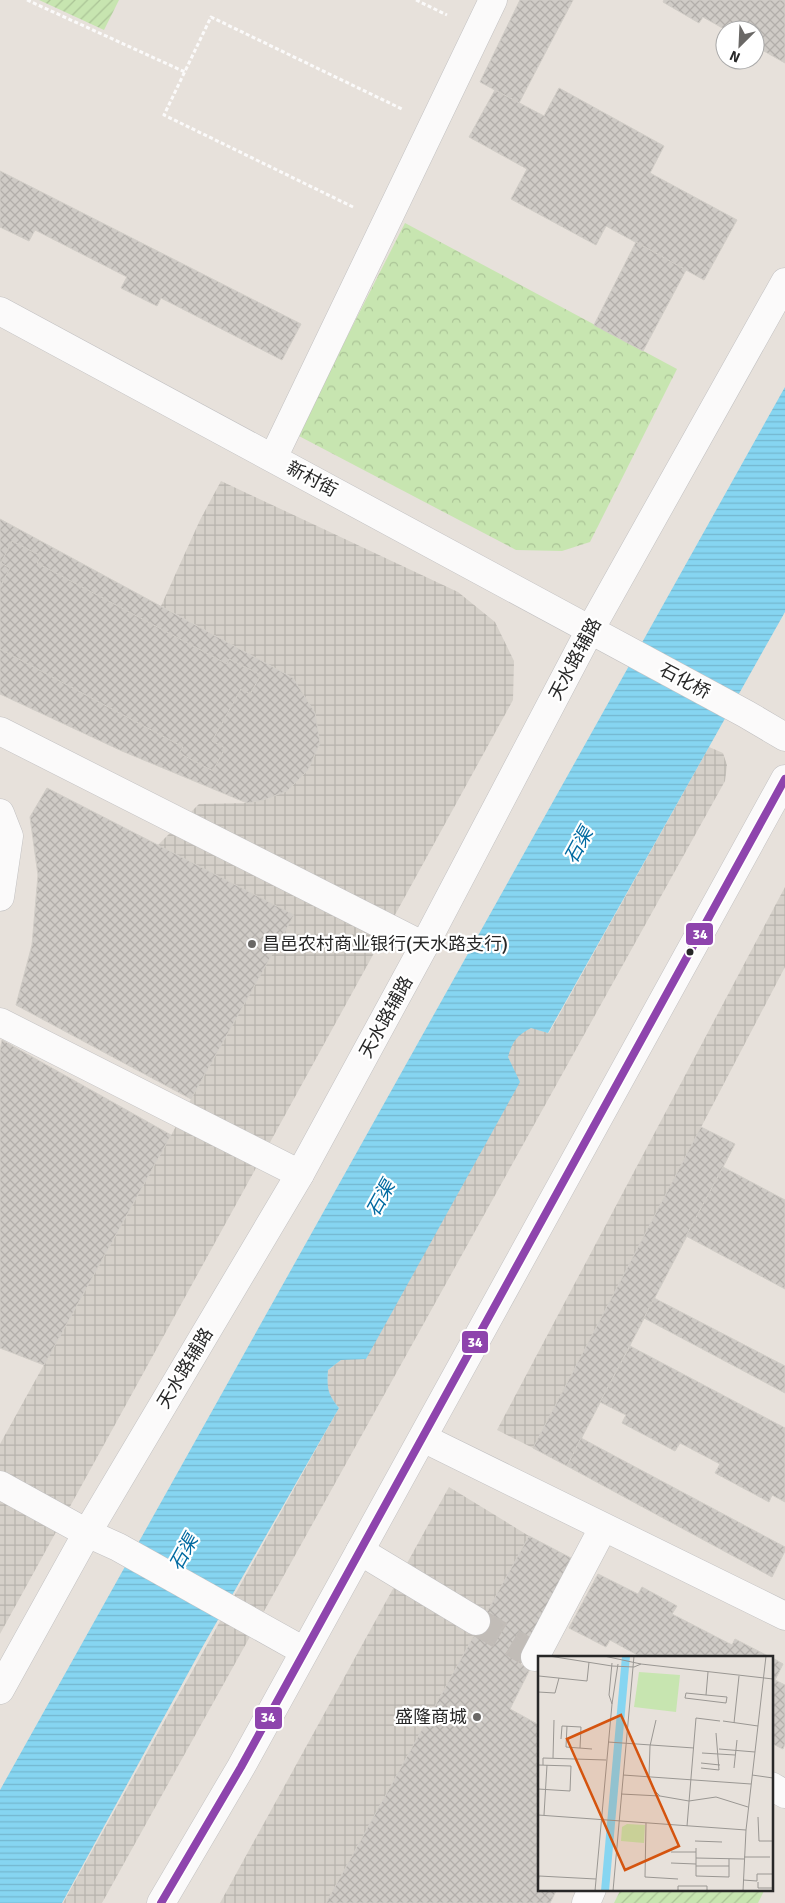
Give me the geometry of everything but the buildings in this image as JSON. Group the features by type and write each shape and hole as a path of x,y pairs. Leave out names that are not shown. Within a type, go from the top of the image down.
{"street":[{"path":"273,458 493,0"},
{"name":"天水路辅路","path":"0,1690 87,1533 300,1174 424,946 590,630 785,282"},
{"name":"新村街","path":"0,311 624,648"},
{"name":"石化桥","path":"624,648 785,737"},
{"path":"0,731 424,946"},
{"path":"161,1903 241,1767 785,779"},
{"path":"0,813 9,836 0,897"},
{"path":"0,1022 300,1174"},
{"path":"422,1438 785,1616"},
{"path":"0,1485 87,1533 118,1547 304,1651"},
{"path":"534,1656 603,1528"},
{"path":"360,1550 476,1621"},
{"path":"772,1787 785,1794"},
{"path":"586,1903 592,1890"}],"path":[{"path":"27,0 185,72"},
{"path":"385,223 164,115 211,17 433,124"}],"green space":[{"path":"39,0 119,0 104,30"},
{"path":"405,223 677,369 590,542 562,551 516,550 297,435"},
{"path":"620,1890 764,1890 758,1903 614,1903"}],"shaded area":[{"path":"221,481 458,592 495,622 514,661 513,700 0,1634 0,1444 293,915 158,845 199,804 247,803 263,800 287,791 308,770 320,743 315,713 293,678 161,606 200,520"},
{"path":"709,747 723,753 727,765 725,781 102,1903 63,1903 339,1408 331,1398 327,1388 328,1370 341,1360 366,1358 519,1082 507,1057 511,1044 519,1034 531,1027 549,1033"},
{"path":"785,887 785,967 533,1448 497,1430"},
{"path":"449,1487 529,1536 326,1903 220,1903"}],"water":[{"name":"石渠","path":"785,387 785,612 548,1033 531,1028 522,1033 513,1043 508,1057 520,1082 366,1359 341,1360 328,1370 329,1390 339,1408 203,1646 62,1903 0,1903 0,1790"}],"tunnel":[{"path":"476,1621 528,1652"}],"transit line":[{"name":"34","path":"161,1903 241,1767 785,779"}],"place":[{"name":"昌邑农村商业银行(天水路支行)","path":"252,944"},
{"name":"盛隆商城","path":"477,1717"}]}
